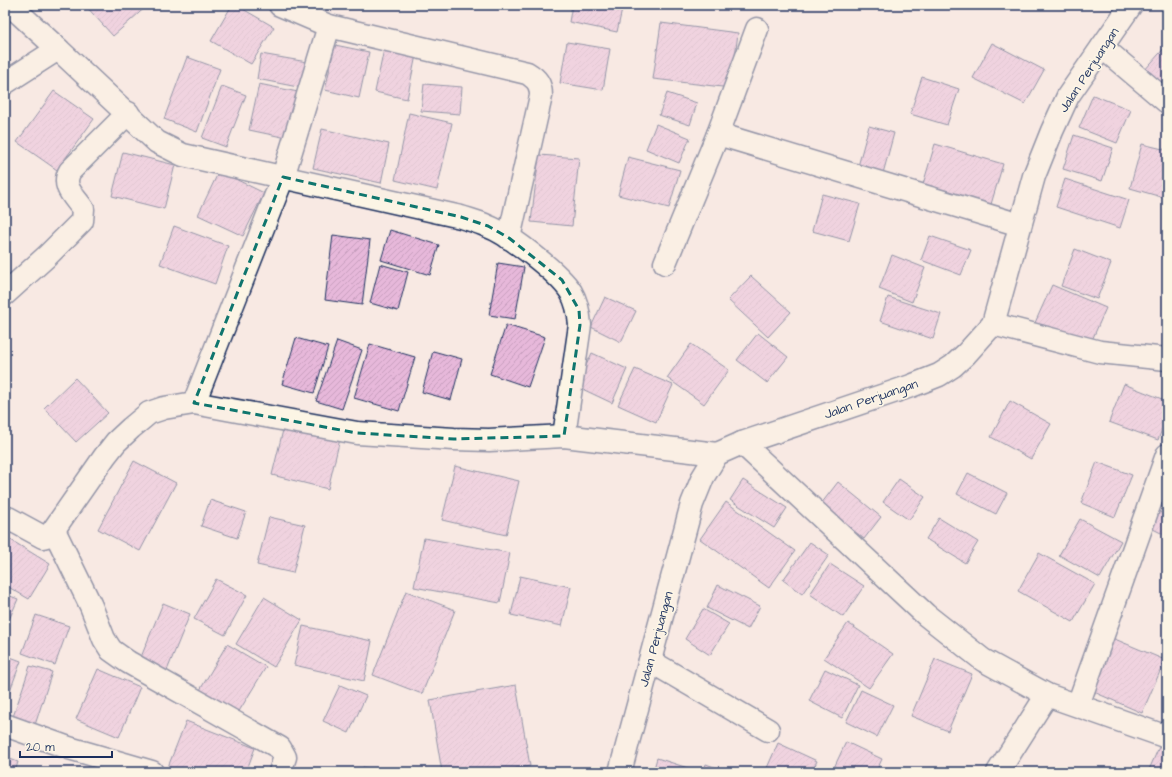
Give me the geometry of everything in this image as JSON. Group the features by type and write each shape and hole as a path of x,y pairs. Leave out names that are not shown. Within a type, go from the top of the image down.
{"street":[{"path":"10,5 128,113 157,142 183,155 461,218 488,226 509,238 562,280 572,293 579,310 580,325 564,436"},
{"path":"280,5 329,26 527,73 539,83 541,96 509,238"},
{"name":"Jalan Perjuangan","path":"620,772 692,504 703,477 717,454 742,443 939,375 953,366 966,354 993,324 1034,176 1068,96 1131,5"},
{"path":"194,402 283,177 329,26"},
{"path":"665,264 718,134 757,29"},
{"path":"1102,47 1167,102"},
{"path":"5,83 58,49"},
{"path":"5,294 47,256 82,221 83,209 67,186 66,178 70,171 128,113"},
{"path":"718,134 1020,225"},
{"path":"993,324 1100,352 1167,359"},
{"path":"6,519 43,536 50,535 105,456 116,442 131,428 149,413 164,408 194,402 357,433 489,440 564,436 717,454"},
{"path":"742,443 926,614 955,639 983,660 1047,695 1167,737"},
{"path":"1078,705 1167,455"},
{"path":"54,530 91,606 104,639 112,650 128,662 280,748 285,757 280,772"},
{"path":"650,661 768,730"},
{"path":"998,772 1047,695"},
{"path":"5,725 68,748 149,771"}],"highlighted area":[{"path":"283,177 461,217 488,226 509,238 562,280 579,310 580,325 564,436 454,439 357,433 194,403"}],"building":[{"path":"85,5 148,5 113,36"},
{"path":"232,5 236,5 274,27 251,64 211,41"},
{"path":"572,5 623,5 617,32 569,22"},
{"path":"661,23 738,33 731,88 653,79"},
{"path":"567,42 610,49 603,90 560,83"},
{"path":"992,43 1044,70 1025,104 973,78"},
{"path":"335,45 369,52 359,98 325,90"},
{"path":"1167,45 1167,94 1143,72"},
{"path":"384,49 416,55 407,99 375,92"},
{"path":"261,54 313,63 308,89 257,79"},
{"path":"187,57 220,69 197,132 164,119"},
{"path":"922,77 959,89 947,125 910,114"},
{"path":"259,84 298,92 287,138 249,130"},
{"path":"424,84 462,87 460,114 421,111"},
{"path":"222,86 246,95 226,147 202,138"},
{"path":"54,91 94,119 57,170 17,142"},
{"path":"667,93 697,103 690,125 659,115"},
{"path":"1093,95 1131,110 1117,143 1079,128"},
{"path":"409,113 452,123 437,190 395,180"},
{"path":"656,124 690,138 679,163 646,149"},
{"path":"869,126 894,133 882,177 857,170"},
{"path":"322,129 389,144 381,183 313,168"},
{"path":"1074,135 1113,148 1102,181 1063,169"},
{"path":"935,144 1003,164 989,211 921,191"},
{"path":"1142,144 1167,150 1167,191 1165,198 1130,188"},
{"path":"123,152 175,165 164,209 112,196"},
{"path":"539,155 579,158 572,226 531,222"},
{"path":"628,157 680,170 669,208 618,195"},
{"path":"219,171 264,193 243,236 198,215"},
{"path":"1065,179 1129,200 1120,228 1056,207"},
{"path":"822,194 860,204 849,241 812,231"},
{"path":"174,226 228,246 215,284 160,264"},
{"path":"390,230 439,245 430,275 381,260"},
{"path":"333,235 370,240 362,305 325,300"},
{"path":"930,236 971,250 961,275 921,260"},
{"path":"1075,249 1111,263 1097,299 1061,286"},
{"path":"892,255 925,268 912,302 879,289"},
{"path":"498,263 524,267 515,319 489,315"},
{"path":"380,264 408,272 398,311 370,303"},
{"path":"751,276 791,312 768,337 728,300"},
{"path":"1052,285 1106,308 1089,347 1034,325"},
{"path":"605,297 636,311 621,342 591,327"},
{"path":"888,297 941,314 933,339 880,321"},
{"path":"506,325 545,337 528,387 490,374"},
{"path":"758,333 788,357 767,383 737,360"},
{"path":"296,338 328,347 314,393 282,384"},
{"path":"337,341 362,350 342,409 316,401"},
{"path":"370,344 415,357 399,411 354,398"},
{"path":"691,344 729,370 704,404 667,378"},
{"path":"433,351 462,359 451,400 422,392"},
{"path":"592,353 627,369 612,403 576,386"},
{"path":"635,369 673,385 656,422 618,405"},
{"path":"75,378 108,413 76,442 44,408"},
{"path":"1124,384 1167,401 1167,416 1158,440 1109,422"},
{"path":"1010,401 1051,424 1031,459 991,437"},
{"path":"284,426 340,439 328,489 272,475"},
{"path":"134,461 176,483 140,551 98,529"},
{"path":"1097,462 1132,475 1115,517 1081,503"},
{"path":"455,466 519,481 506,535 442,520"},
{"path":"968,473 1007,493 996,514 957,494"},
{"path":"899,479 925,497 909,520 883,502"},
{"path":"743,480 787,508 774,528 730,500"},
{"path":"838,482 881,517 864,539 821,504"},
{"path":"210,500 246,512 237,538 201,526"},
{"path":"726,502 795,551 769,588 700,539"},
{"path":"1158,511 1167,515 1167,536 1151,528"},
{"path":"269,517 305,525 293,573 257,565"},
{"path":"939,518 978,542 965,563 926,539"},
{"path":"1080,519 1121,541 1100,578 1059,555"},
{"path":"6,537 50,564 29,599 5,585"},
{"path":"424,538 510,553 500,603 414,587"},
{"path":"810,542 829,555 802,594 783,580"},
{"path":"1039,553 1095,584 1073,622 1018,591"},
{"path":"830,564 864,586 843,617 810,594"},
{"path":"520,576 571,587 562,626 511,615"},
{"path":"216,579 247,595 225,635 194,619"},
{"path":"718,585 760,606 748,629 707,608"},
{"path":"406,591 455,610 422,694 373,675"},
{"path":"5,594 18,599 5,629"},
{"path":"264,597 302,620 274,667 236,644"},
{"path":"163,603 190,614 166,673 139,662"},
{"path":"703,609 729,624 710,655 685,639"},
{"path":"36,615 69,626 55,665 22,653"},
{"path":"848,623 893,654 869,688 824,658"},
{"path":"303,626 372,641 364,681 294,665"},
{"path":"1110,637 1165,660 1142,713 1087,689"},
{"path":"227,644 266,667 238,713 200,690"},
{"path":"5,655 21,661 5,704"},
{"path":"935,659 972,674 948,731 911,716"},
{"path":"30,666 52,672 35,725 13,717"},
{"path":"98,669 140,687 119,737 76,719"},
{"path":"825,669 858,685 842,718 809,701"},
{"path":"340,685 366,696 349,733 323,721"},
{"path":"516,685 530,766 493,772 442,772 430,700"},
{"path":"861,690 893,705 877,737 846,722"},
{"path":"186,721 255,748 246,772 166,772"},
{"path":"846,742 882,759 876,772 832,772"},
{"path":"778,743 817,761 812,772 776,772 767,768"},
{"path":"1159,747 1167,750 1167,772 1148,772"},
{"path":"5,757 18,762 15,772 5,772"},
{"path":"657,758 694,770 693,772 653,772"},
{"path":"706,764 728,772 703,772"},
{"path":"363,767 378,772 362,772"}]}
